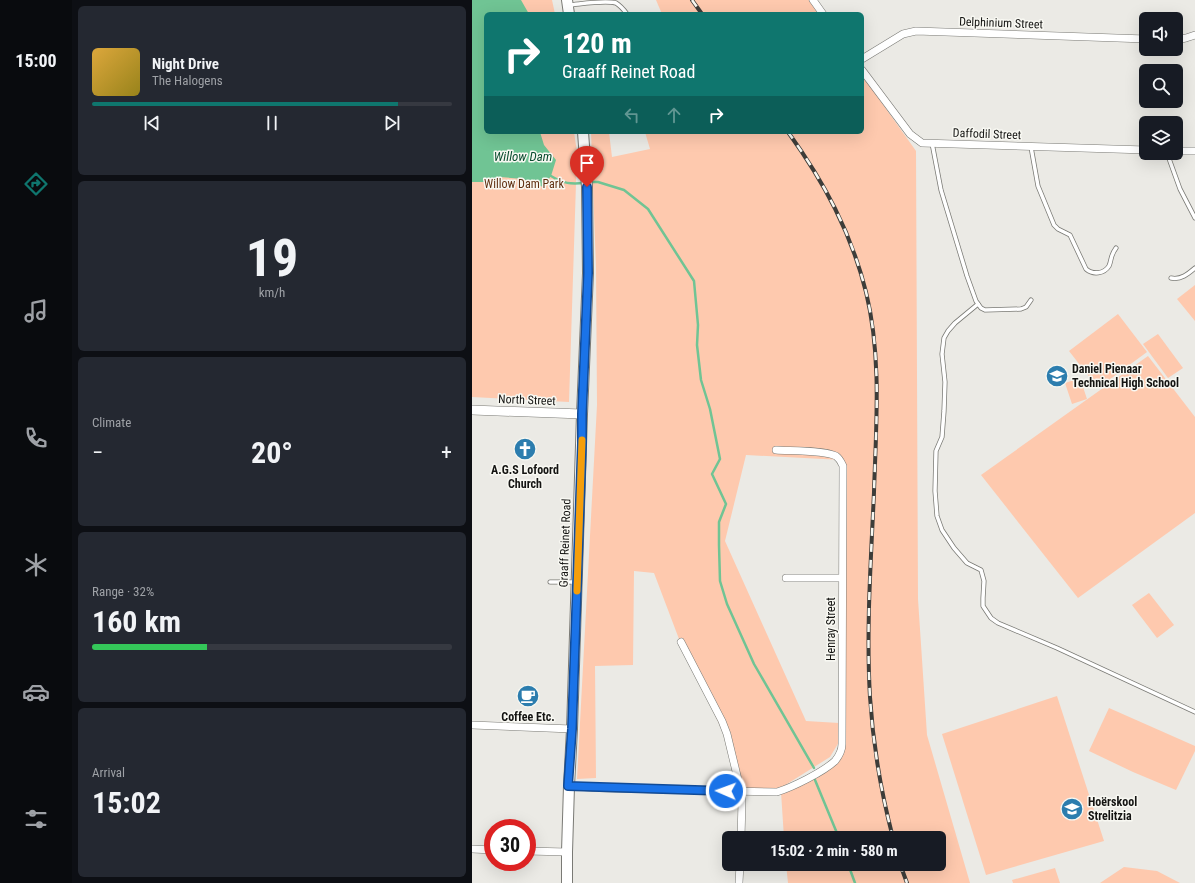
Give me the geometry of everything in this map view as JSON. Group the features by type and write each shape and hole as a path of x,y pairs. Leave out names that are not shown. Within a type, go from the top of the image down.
{"main road":[{"name":"Graaff Reinet Road","path":"567,883 566,852 568,786 572,729 588,273 587,178 583,134"}],"street":[{"path":"813,0 822,12"},
{"name":"Delphinium Street","path":"864,58 903,34 916,31 1139,39"},
{"path":"1183,39 1195,35"},
{"name":"Daffodil Street","path":"864,73 910,134 915,139 922,142 932,144 1139,150"},
{"path":"1183,151 1195,151"},
{"name":"North Street","path":"472,410 582,414"},
{"name":"Henray Street","path":"568,786 772,792 783,790 820,771 835,760 839,754 842,744 842,464 839,459 830,454 776,450"},
{"path":"786,578 842,578"},
{"path":"681,642 722,721 727,734 741,792 740,831"},
{"path":"472,725 572,729"},
{"path":"472,849 484,850"},
{"path":"536,851 566,852"},
{"path":"739,883 740,871"}],"lane":[{"path":"568,6 603,1 615,3 625,12"},
{"path":"932,144 941,190 966,276 974,298 981,308 985,310 1018,309 1026,307 1031,300"},
{"path":"1031,147 1038,186 1054,225 1058,229 1070,235 1086,269 1090,272 1096,273 1106,270 1109,266 1112,253 1116,248"},
{"path":"1170,160 1180,189 1195,218"},
{"path":"1171,278 1177,279 1187,275 1195,268"},
{"path":"978,304 954,323 944,338 942,354 945,382 944,411 942,437 936,451 937,516 942,530 954,548 967,563 981,570 984,581 983,606 990,618 998,623 1057,648 1195,712"},
{"path":"550,582 577,582"}],"green space":[{"name":"Willow Dam Park","path":"472,0 552,0 555,12 484,12 484,134 574,134 577,152 569,402 472,397"},
{"path":"656,0 809,0 817,12 661,12"},
{"path":"864,78 916,151 918,599 927,735 970,883 788,883 787,871 946,871 946,831 784,831 781,792 832,760 843,744 842,460 746,455 725,541 806,721 839,723 839,742 830,757 779,789 743,788 733,753 679,639 654,573 634,571 633,665 595,666 596,778 577,779 597,405 596,267 591,134 609,134 612,157 650,149 646,134 864,134"},
{"path":"1195,285 1195,321 1177,299"},
{"path":"1118,314 1147,352 1098,388 1069,351"},
{"path":"1158,334 1183,368 1168,378 1143,344"},
{"path":"1148,356 1195,417 1195,513 1078,598 981,475"},
{"path":"1080,378 1087,399 1072,404 1065,383"},
{"path":"1149,593 1174,625 1157,638 1132,605"},
{"path":"1057,696 1104,841 986,875 942,734"},
{"path":"1109,708 1195,746 1195,751 1176,790 1089,751"},
{"path":"1124,867 1157,871 1180,883 1100,883"},
{"path":"1055,868 1060,883 1013,883 1012,880"}],"water":[{"name":"Willow Dam","path":"472,0 521,0 528,12 484,12 484,134 541,134 544,145 556,160 551,176 543,187 523,179 500,177 487,182 472,182"}],"waterway":[{"path":"551,176 567,183 585,183"},
{"path":"590,182 598,182 624,190 648,209 694,281 698,325 697,345 701,380 710,409 720,459 712,474 726,504 719,522 720,581 727,604 754,664 814,768"},
{"path":"815,780 836,831"},
{"path":"851,871 855,883"}],"railway":[{"path":"692,0 701,12"},
{"path":"789,134 825,189 844,228 860,270 871,317 877,392 869,594 870,697 875,751 891,831"},
{"path":"903,871 907,883"}],"slow traffic":[{"path":"577,591 582,440"}],"place":[{"name":"Daniel Pienaar Technical High School","path":"1057,376"},
{"name":"A.G.S Lofoord Church","path":"525,449"},
{"name":"Coffee Etc.","path":"528,696"},
{"name":"Hoërskool Strelitzia","path":"1072,809"}],"route":[{"path":"587,187 588,273 572,729 568,786 726,791"}]}
